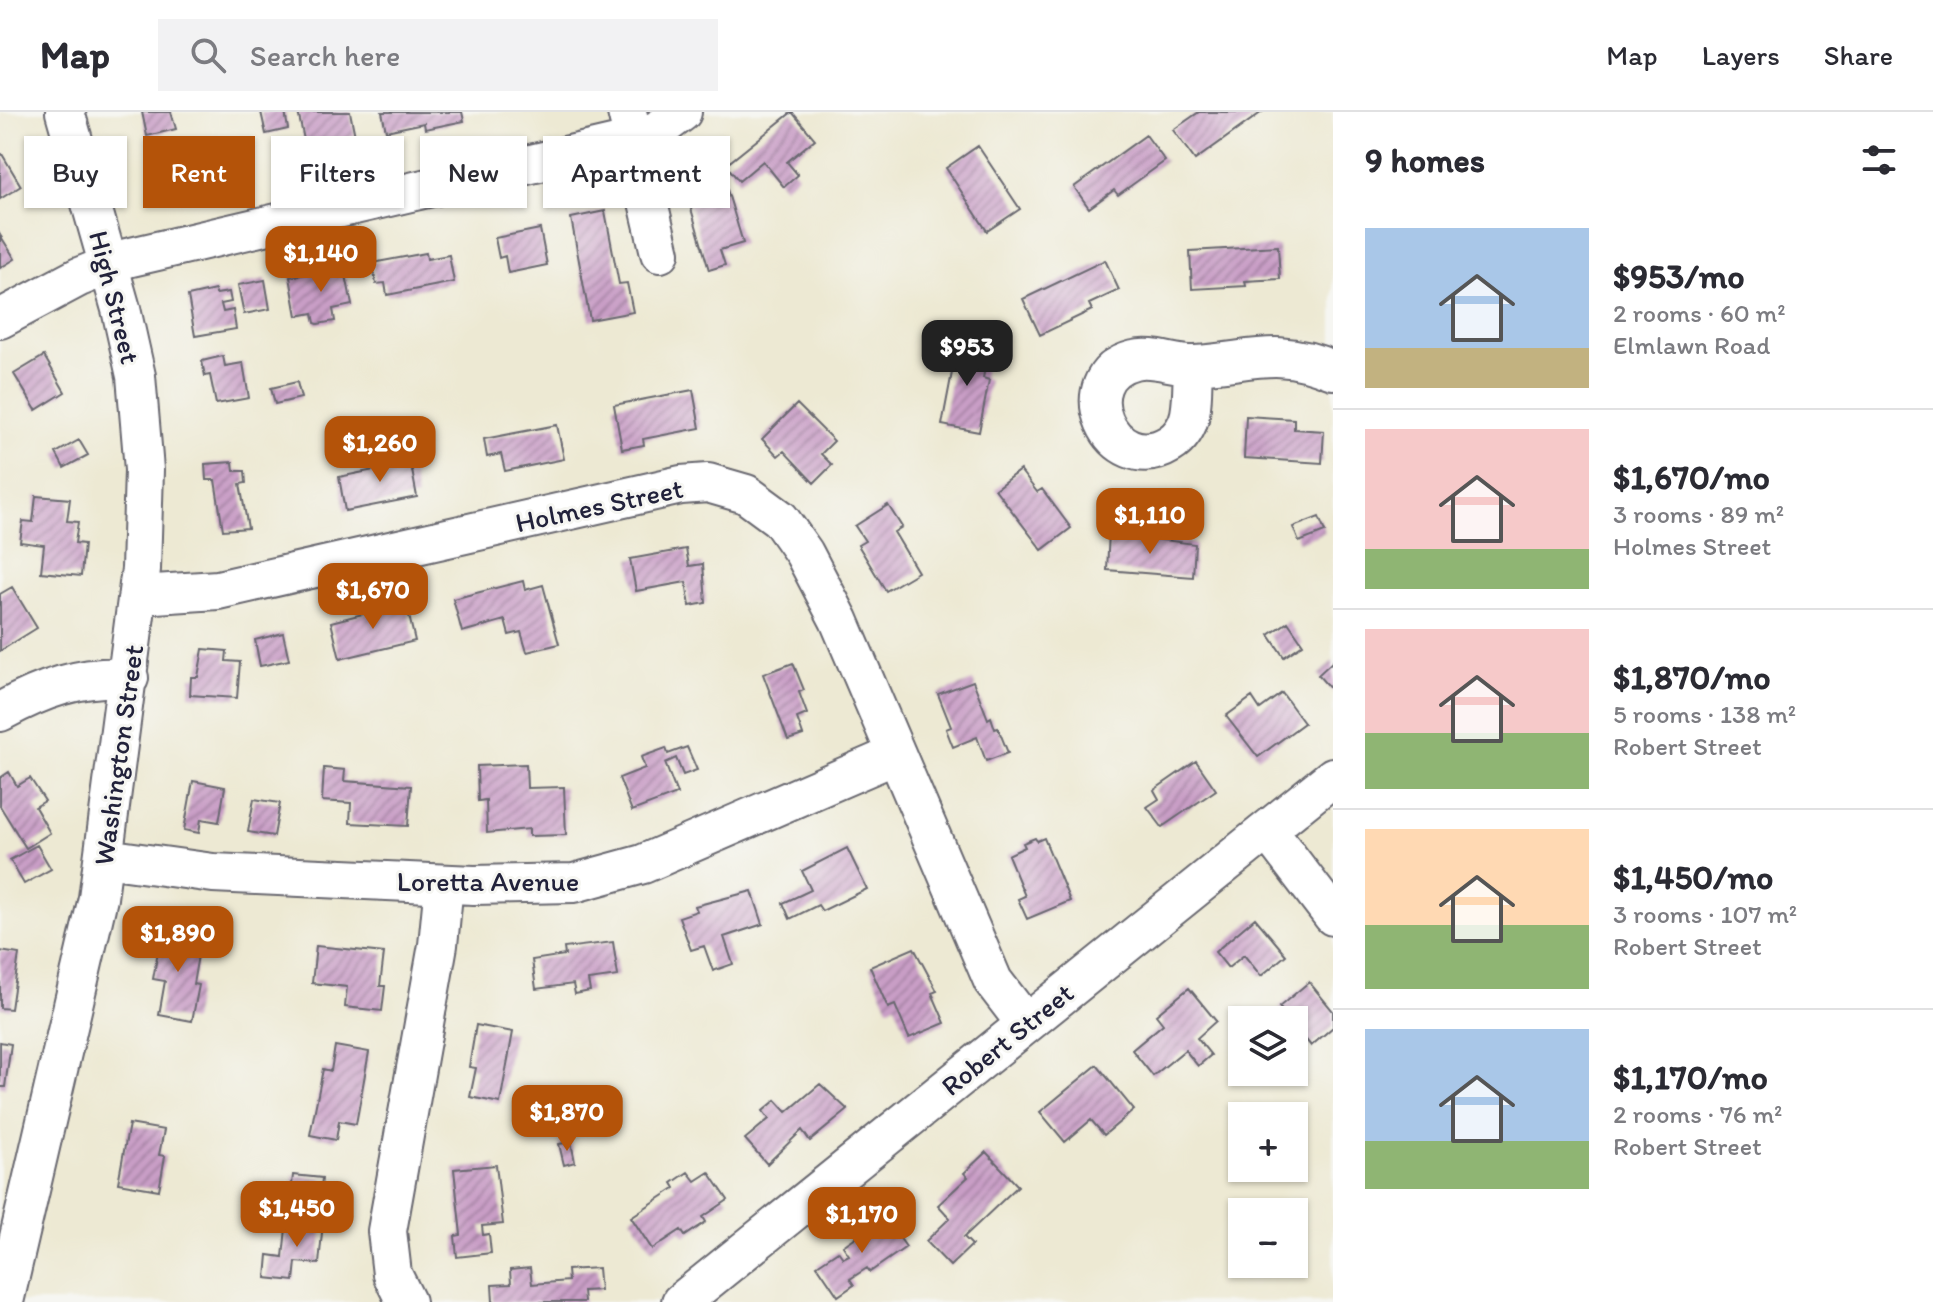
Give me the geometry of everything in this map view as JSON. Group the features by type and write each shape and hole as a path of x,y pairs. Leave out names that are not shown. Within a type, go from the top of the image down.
{"street":[{"name":"High Street","path":"65,112 129,341 142,438"},
{"path":"0,319 63,284 108,265 631,126 658,130 682,112"},
{"path":"631,126 660,253"},
{"path":"1193,365 1256,355 1285,355 1333,370"},
{"name":"Washington Street","path":"4,1302 105,858 139,595 144,503 142,438"},
{"name":"Holmes Street","path":"139,595 218,590 681,485 721,485 746,494 770,510 804,553 839,620 993,981 1026,1024"},
{"path":"0,712 40,691 76,680 129,678"},
{"name":"Loretta Avenue","path":"105,858 203,872 444,884 555,884 610,876 895,755"},
{"name":"Robert Street","path":"681,1302 1333,777"},
{"path":"1268,831 1333,916"},
{"path":"406,1302 392,1274 387,1231 438,945 444,884"}],"building":[{"path":"142,112 171,112 176,129 147,136"},
{"path":"261,112 285,112 288,129 266,134"},
{"path":"298,112 350,112 355,136 303,136"},
{"path":"382,112 462,112 464,121 425,129 424,123 386,131"},
{"path":"792,112 815,139 787,162 798,175 784,187 763,161 739,181 730,170 730,162"},
{"path":"1199,112 1262,112 1195,160 1173,130"},
{"path":"1146,135 1165,161 1118,195 1114,190 1089,208 1074,187"},
{"path":"978,146 1020,209 987,231 946,168"},
{"path":"0,155 21,186 0,199"},
{"path":"730,200 743,243 720,250 725,265 709,270 691,208 730,208"},
{"path":"605,211 619,284 627,283 633,312 590,320 571,218"},
{"path":"540,229 547,265 508,273 505,256 499,258 495,238"},
{"path":"0,235 15,259 0,268"},
{"path":"1278,246 1280,279 1245,281 1246,286 1192,289 1190,251"},
{"path":"426,253 427,259 449,255 454,282 387,295 385,283 376,284 372,263"},
{"path":"1105,260 1119,290 1089,304 1092,310 1040,335 1023,299"},
{"path":"339,268 340,277 346,275 352,305 333,309 335,321 318,324 313,313 297,316 290,277"},
{"path":"265,280 270,309 244,314 238,285"},
{"path":"215,290 216,294 229,292 231,302 221,304 223,312 233,310 236,329 195,336 188,296"},
{"path":"958,341 989,347 983,378 989,380 979,432 942,425"},
{"path":"44,356 65,392 36,410 14,374"},
{"path":"223,356 225,366 243,363 249,398 216,404 210,375 205,376 202,361"},
{"path":"297,382 301,398 275,404 271,388"},
{"path":"693,390 700,428 643,439 644,445 622,449 614,405"},
{"path":"797,404 834,441 821,454 832,465 814,483 784,451 778,456 762,439"},
{"path":"1246,416 1294,419 1294,429 1324,431 1322,463 1244,458"},
{"path":"557,425 564,459 505,471 501,454 487,457 484,439"},
{"path":"79,440 88,455 64,468 56,453"},
{"path":"408,449 417,497 345,511 339,477 389,467 386,453"},
{"path":"233,462 234,471 245,471 246,483 240,484 248,528 223,530 215,480 206,480 205,464"},
{"path":"1020,470 1037,492 1042,489 1071,528 1042,550 995,489"},
{"path":"36,496 70,499 67,521 78,522 75,543 84,544 81,576 41,572 44,545 20,542 23,521 33,522"},
{"path":"888,505 902,527 894,532 918,572 886,591 858,545 865,541 855,526"},
{"path":"1319,517 1325,532 1299,542 1293,527"},
{"path":"1109,533 1195,544 1193,577 1107,570"},
{"path":"686,549 689,566 703,564 706,603 690,606 686,582 636,591 630,559"},
{"path":"523,581 525,590 543,585 559,644 527,652 521,632 509,635 505,620 462,632 453,599"},
{"path":"12,587 37,628 0,651 0,594"},
{"path":"406,603 415,641 340,659 331,622"},
{"path":"1288,622 1303,644 1284,657 1269,635"},
{"path":"283,633 289,660 260,666 255,640"},
{"path":"203,649 227,651 226,661 240,662 237,698 190,695 191,677 198,677"},
{"path":"1333,661 1333,692 1318,675"},
{"path":"793,663 804,690 799,692 807,714 797,718 803,735 788,740 763,674"},
{"path":"973,681 988,719 991,717 995,729 998,728 1008,753 986,761 977,737 953,747 946,729 951,727 938,694"},
{"path":"1282,693 1304,723 1258,757 1226,716 1252,697 1260,709"},
{"path":"687,747 697,770 683,775 676,758 665,763 677,794 632,811 619,778 645,768 641,757 666,748 668,754"},
{"path":"1196,761 1216,790 1162,827 1147,807 1159,799 1154,790"},
{"path":"526,764 527,788 564,787 566,835 529,836 529,829 487,833 486,800 478,801 477,766"},
{"path":"324,768 345,770 344,781 411,786 408,826 350,823 351,803 322,801"},
{"path":"9,772 17,786 30,778 45,801 35,807 50,833 26,848 0,806 0,778"},
{"path":"193,781 225,787 219,822 201,819 199,833 184,830"},
{"path":"254,799 280,803 274,836 248,832"},
{"path":"1035,838 1037,841 1044,838 1070,901 1027,919 1018,899 1025,896 1008,855"},
{"path":"37,845 51,869 24,884 10,860"},
{"path":"847,848 867,889 822,911 818,905 790,919 783,903 811,890 802,871"},
{"path":"752,891 763,924 724,937 733,964 713,971 704,946 691,950 679,917 697,911 695,906"},
{"path":"1255,918 1286,955 1261,976 1244,955 1228,968 1215,952"},
{"path":"162,930 201,938 193,984 199,985 192,1021 159,1015 165,981 153,979"},
{"path":"613,942 618,976 588,980 590,991 575,994 573,984 536,989 532,960 565,955 564,948"},
{"path":"316,946 384,953 380,986 385,986 382,1011 345,1007 347,987 312,983"},
{"path":"914,948 937,991 932,993 945,1023 909,1038 895,1005 888,1008 870,967"},
{"path":"0,951 19,954 11,1009 0,1008"},
{"path":"1309,982 1333,1011 1333,1027 1311,1046 1308,1042 1308,1006 1280,1006"},
{"path":"1189,988 1216,1021 1197,1038 1211,1055 1198,1066 1185,1050 1153,1076 1132,1050 1163,1024 1156,1015"},
{"path":"476,1025 513,1032 500,1103 470,1097 476,1068 469,1067"},
{"path":"0,1042 11,1044 5,1087 0,1087"},
{"path":"335,1046 369,1052 356,1124 339,1121 336,1140 310,1135 323,1069 331,1071"},
{"path":"1097,1065 1134,1110 1104,1135 1091,1120 1065,1142 1040,1112"},
{"path":"820,1084 848,1110 810,1141 802,1130 767,1164 745,1139 769,1119 763,1111 776,1100 787,1112"},
{"path":"129,1124 164,1130 159,1155 165,1156 159,1190 118,1183"},
{"path":"571,1142 575,1162 564,1165 559,1144"},
{"path":"986,1152 1018,1186 964,1237 972,1245 950,1266 926,1241 950,1218 938,1205 968,1177 964,1173"},
{"path":"496,1165 503,1224 482,1226 483,1235 489,1234 491,1253 457,1257 455,1236 461,1235 454,1169"},
{"path":"688,1172 695,1181 709,1172 728,1200 703,1217 706,1222 685,1236 681,1230 652,1249 631,1217 675,1188 672,1183"},
{"path":"293,1175 322,1178 319,1208 306,1207 305,1213 289,1212"},
{"path":"885,1217 906,1247 870,1272 867,1268 850,1279 854,1285 838,1296 817,1265 838,1251 843,1258 849,1255 843,1246"},
{"path":"287,1219 323,1222 319,1264 296,1262 294,1281 266,1278 268,1255 283,1257"},
{"path":"530,1268 532,1284 568,1281 567,1270 598,1268 600,1290 583,1291 584,1302 493,1302 492,1285 511,1284 510,1270"}]}
